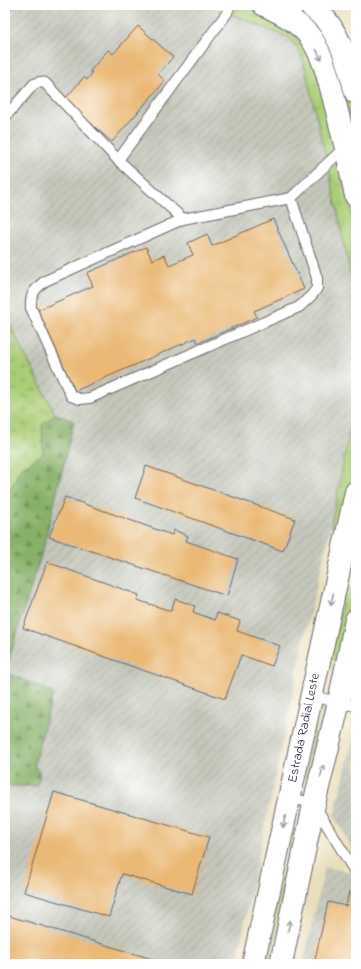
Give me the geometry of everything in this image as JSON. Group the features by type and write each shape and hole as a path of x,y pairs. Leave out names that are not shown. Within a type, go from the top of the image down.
{"street":[{"path":"264,5 296,24 310,37 320,55 348,137 356,196"},
{"path":"296,24 306,5"},
{"path":"310,5 325,19 340,41 349,64 356,93"},
{"name":"Estrada Radial Leste","path":"253,964 311,696 347,573 356,492"},
{"name":"Estrada Radial Leste","path":"281,964 314,804 347,704 356,620"}],"lane":[{"path":"118,160 227,14 230,5"},
{"path":"5,117 34,84 40,82 45,83 118,160 183,220"},
{"path":"291,198 317,278 317,288 299,307 90,398 80,399 71,396 30,308 30,299 34,290 45,281 183,220 291,198 348,137"},
{"path":"311,696 347,704"},
{"path":"289,796 314,804 356,872"}],"shaded area":[{"path":"5,5 210,5 289,38 298,48 304,63 330,174 356,301 356,399 331,526 305,634 236,964 5,964 5,786 37,786 34,765 53,693 5,672 44,545 74,421 55,414 5,315"},
{"path":"356,728 356,855 334,816"},
{"path":"325,867 356,873 356,964 303,964"}],"green space":[{"path":"249,6 273,17 290,30 311,54 338,145 326,158 304,63 298,48 289,38 233,15 236,8"},
{"path":"330,41 342,65 355,112 353,117 350,118 326,42"},
{"path":"340,160 356,233 356,301 329,170"},
{"path":"5,315 55,414 42,425 43,454 20,469 5,501"},
{"path":"356,399 356,460 340,529 331,526"},
{"path":"55,414 74,421 44,545 5,672 5,501 20,469 43,454 42,425"},
{"path":"349,588 354,592 354,597 340,657 333,660 330,657 345,590"},
{"path":"5,672 53,693 34,765 40,774 37,786 5,786"},
{"path":"321,705 326,709 310,776 305,777 317,707"},
{"path":"292,833 299,836 272,957 265,955"}],"building":[{"path":"5,5 12,5 5,21"},
{"path":"138,26 173,57 158,74 165,81 112,142 64,100 84,77 87,80 92,73 90,71 108,50 113,54"},
{"path":"273,219 304,289 254,311 257,317 198,343 196,338 75,391 38,310 93,286 87,273 146,247 152,260 164,255 169,265 193,255 188,243 207,234 212,246"},
{"path":"146,466 295,519 283,551 135,498"},
{"path":"65,497 172,535 174,530 188,536 186,541 238,559 227,596 49,537"},
{"path":"47,562 139,595 137,600 171,611 175,599 195,606 193,612 215,620 217,613 240,621 237,631 280,646 272,666 241,655 225,699 23,628"},
{"path":"54,792 209,837 192,894 122,874 109,917 24,892"},
{"path":"349,892 356,894 356,964 314,964 328,902 346,906"},
{"path":"9,916 169,964 5,964 5,928"}]}
